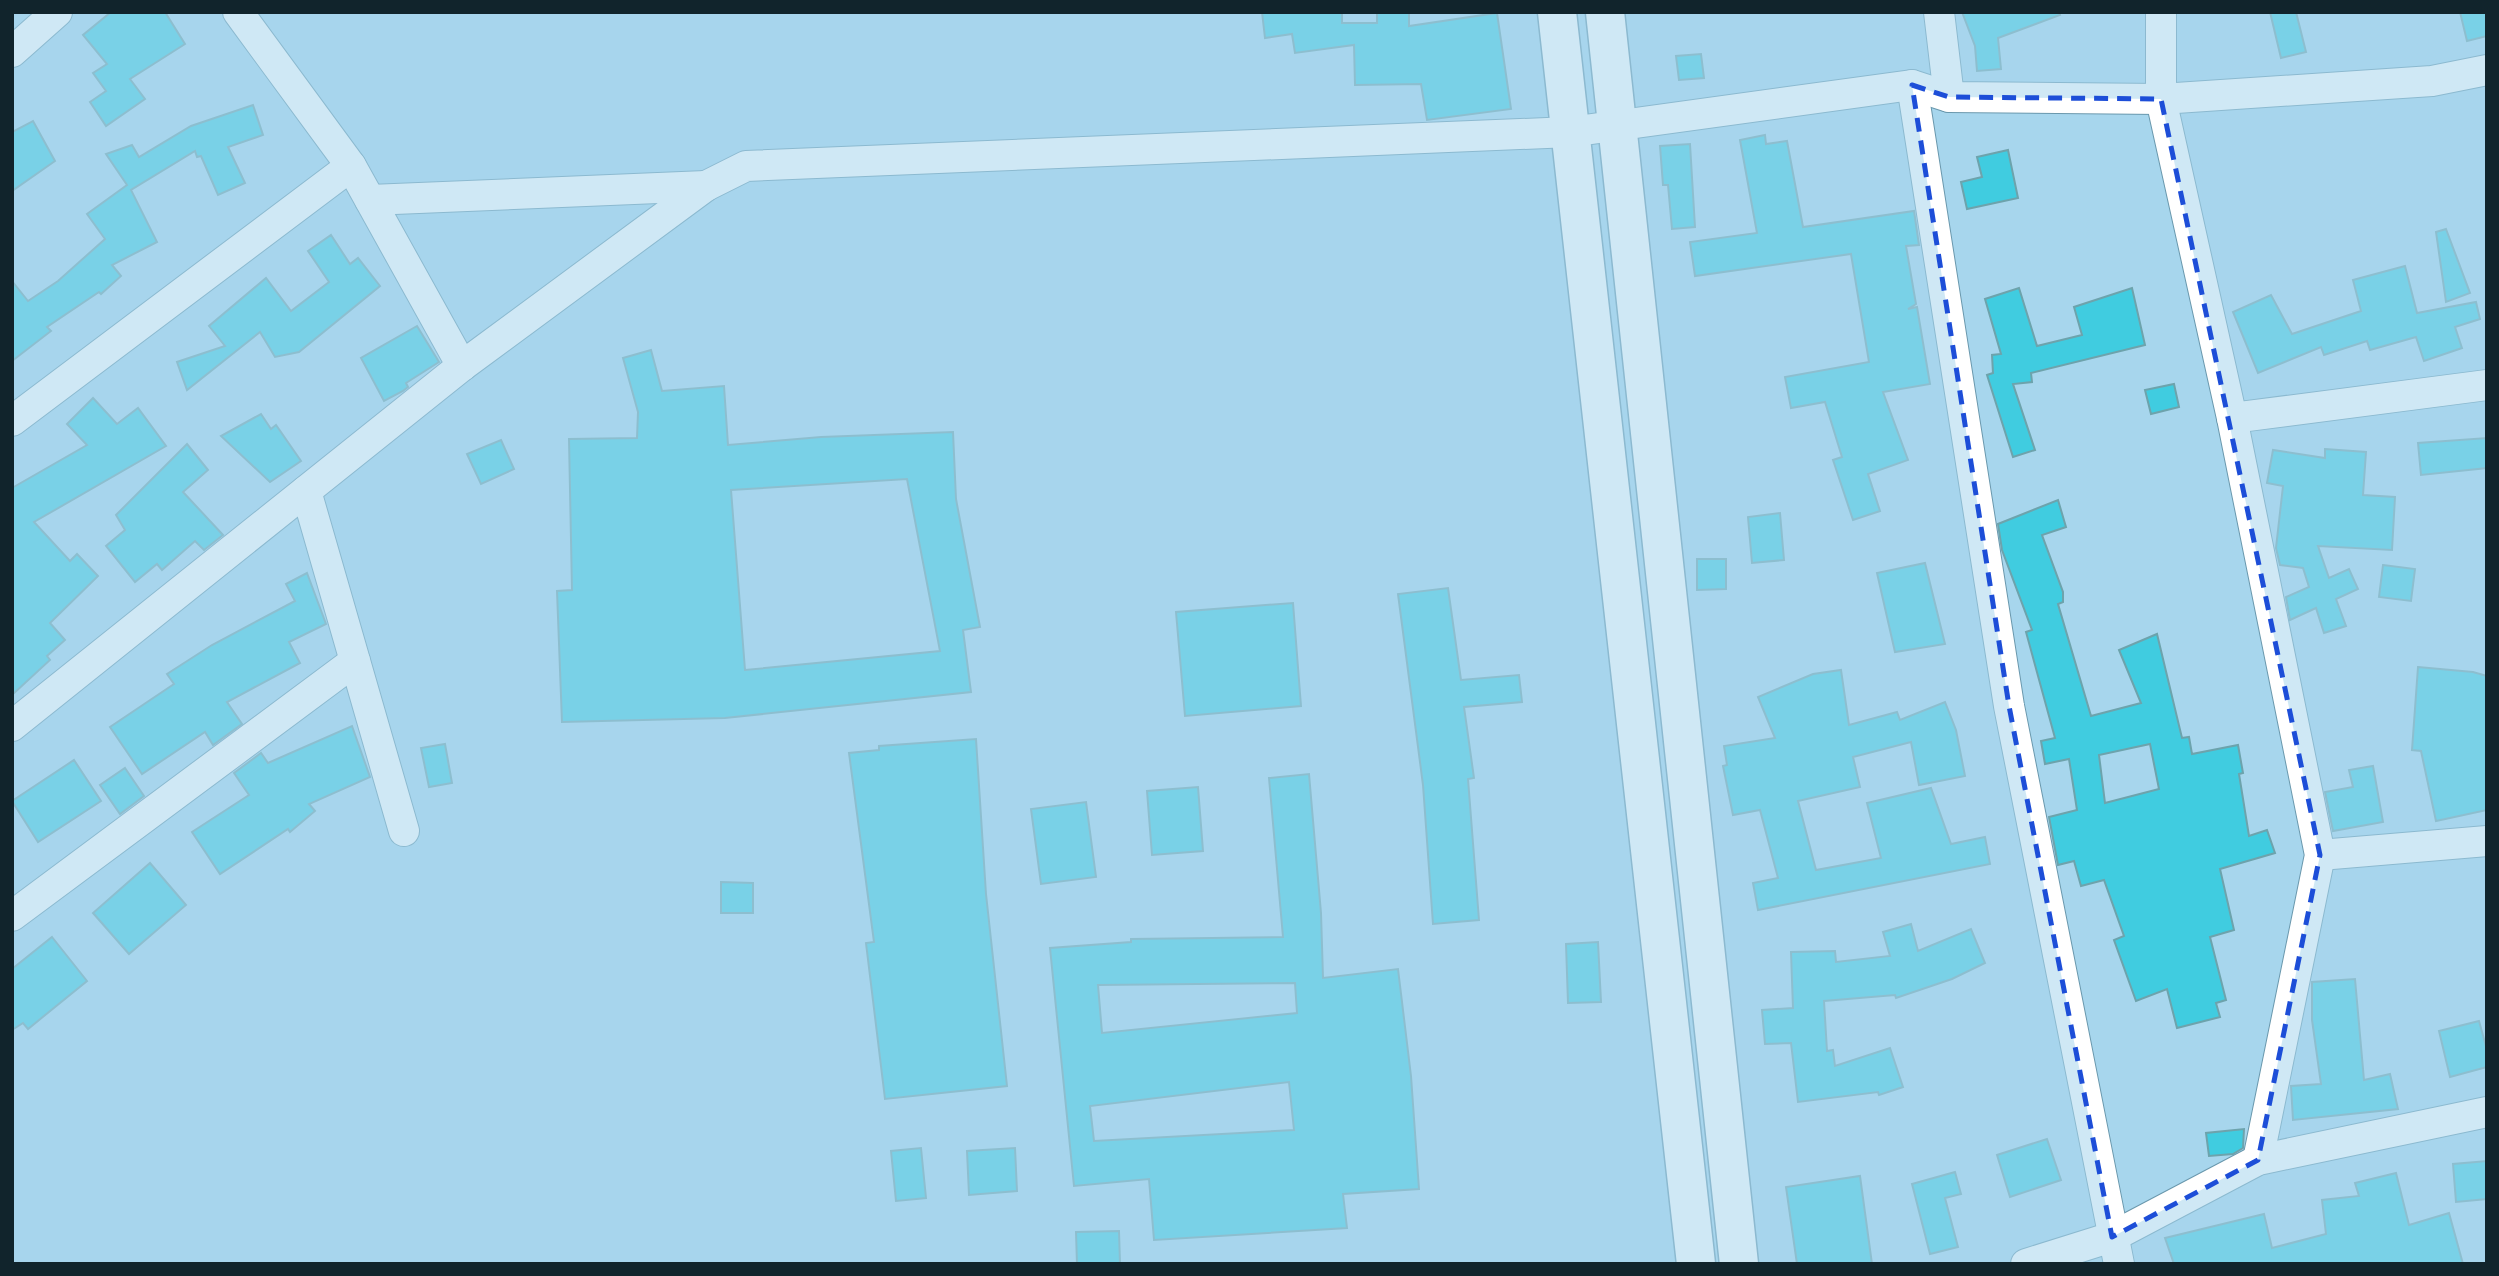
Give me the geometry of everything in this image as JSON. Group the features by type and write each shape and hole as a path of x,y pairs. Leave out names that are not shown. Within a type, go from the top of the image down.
{"street":[{"path":"12,52 57,12"},
{"path":"239,12 351,166 461,366"},
{"path":"1557,12 1696,1264"},
{"path":"1605,12 1739,1264"},
{"path":"1939,12 1949,97"},
{"path":"2161,12 2161,99 2232,418 2320,855 2258,1160"},
{"path":"12,726 461,366 706,186 746,166 1570,132 1912,85 1949,97 2161,99 2432,81 2487,69"},
{"path":"1912,85 2008,706 2115,1250"},
{"path":"12,421 351,166"},
{"path":"370,200 706,186"},
{"path":"2232,418 2487,384"},
{"path":"306,491 404,831"},
{"path":"12,916 355,660"},
{"path":"2320,855 2487,841"},
{"path":"2026,1264 2115,1250 2258,1160 2487,1112"}],"highlighted area":[{"path":"1912,85 1949,97 2161,99 2320,855 2258,1160 2112,1237 2009,706"}],"building":[{"path":"111,12 165,12 185,44 130,79 145,99 106,126 90,102 106,91 93,73 107,64 83,35"},
{"path":"1262,12 1342,12 1342,23 1377,23 1377,12 1409,12 1409,26 1497,13 1511,109 1427,120 1421,84 1355,85 1354,45 1295,53 1292,34 1265,38"},
{"path":"1962,12 2059,12 2060,15 1998,38 2001,69 1977,71 1975,46"},
{"path":"2270,12 2296,12 2306,52 2281,58"},
{"path":"2460,12 2487,12 2487,36 2467,41"},
{"path":"1701,54 1704,78 1679,80 1676,56"},
{"path":"253,105 263,135 228,147 245,183 218,195 201,156 197,157 195,151 131,190 157,242 112,265 121,276 101,294 99,292 47,327 51,331 12,361 12,281 28,301 58,281 105,239 87,214 127,185 106,154 132,145 139,157 191,126"},
{"path":"33,121 55,161 12,191 12,132"},
{"path":"1765,135 1766,144 1787,141 1803,227 1914,211 1919,245 1906,246 1916,304 1908,309 1917,307 1930,384 1883,392 1908,460 1868,474 1880,511 1853,520 1833,460 1842,457 1825,402 1791,408 1785,377 1869,362 1851,254 1695,276 1690,242 1757,233 1740,140"},
{"path":"1690,144 1695,227 1672,229 1668,185 1663,185 1660,146"},
{"path":"2008,150 2018,198 1967,209 1961,182 1982,177 1977,157"},
{"path":"2446,229 2470,293 2446,302 2436,232"},
{"path":"331,235 350,264 358,258 380,286 299,352 275,357 260,332 187,390 177,362 225,346 209,326 266,278 291,311 329,282 308,251"},
{"path":"2405,266 2417,313 2476,302 2480,319 2455,327 2462,348 2424,361 2416,337 2370,350 2367,341 2324,355 2321,347 2258,373 2233,312 2271,295 2292,334 2361,311 2353,280"},
{"path":"2019,288 2037,346 2082,335 2074,307 2132,288 2145,345 2031,373 2032,382 2013,384 2035,450 2013,457 1987,375 1993,373 1992,355 2001,354 1985,299"},
{"path":"417,326 439,362 406,383 408,387 403,391 384,401 361,358"},
{"path":"651,350 662,391 724,386 728,445 821,437 953,432 956,499 980,627 963,630 971,692 725,718 562,722 557,591 572,590 569,439 637,438 638,412 623,358","holes":["907,479 940,651 745,670 731,490"]},
{"path":"2174,384 2179,407 2151,414 2145,390"},
{"path":"93,398 117,424 138,408 166,446 34,522 70,561 77,554 98,576 50,623 65,640 47,656 50,660 12,695 12,488 87,445 67,424"},
{"path":"261,414 271,429 276,425 301,461 270,482 221,436"},
{"path":"2487,438 2487,468 2421,475 2418,443"},
{"path":"501,440 514,469 481,484 467,454"},
{"path":"187,444 208,470 183,492 223,535 204,550 195,541 162,570 157,564 135,582 106,546 125,530 116,515"},
{"path":"2325,449 2366,452 2363,495 2395,497 2392,550 2318,546 2329,578 2349,569 2358,589 2336,599 2346,626 2324,633 2316,608 2290,620 2286,597 2309,587 2303,568 2280,565 2276,548 2283,486 2267,483 2273,450 2325,458"},
{"path":"2058,500 2066,527 2042,535 2063,592 2063,602 2058,604 2091,716 2141,703 2119,650 2157,634 2182,738 2189,737 2192,754 2238,745 2243,773 2239,774 2249,836 2267,830 2275,853 2220,869 2234,930 2210,937 2226,1000 2216,1003 2220,1017 2177,1028 2167,989 2136,1001 2114,940 2124,936 2104,880 2081,886 2074,861 2058,865 2049,817 2077,810 2069,759 2045,764 2041,741 2055,738 2026,632 2032,630 2002,550 1998,524","holes":["2150,744 2159,789 2105,803 2099,755"]},
{"path":"1780,513 1784,560 1752,563 1748,517"},
{"path":"1697,559 1726,559 1726,589 1697,590"},
{"path":"1925,563 1945,644 1895,652 1877,573"},
{"path":"2383,565 2415,569 2411,601 2379,597"},
{"path":"307,573 326,624 289,642 300,663 227,702 242,724 213,745 205,732 142,774 110,727 174,684 167,674 212,645 295,601 286,584"},
{"path":"1448,588 1461,680 1519,675 1522,702 1464,707 1474,778 1468,779 1479,920 1433,924 1423,785 1398,594"},
{"path":"1293,603 1301,706 1185,716 1176,612"},
{"path":"2418,667 2473,672 2487,676 2487,810 2436,821 2421,751 2412,750"},
{"path":"1841,670 1849,725 1897,712 1900,720 1945,702 1956,730 1965,776 1919,785 1911,742 1853,757 1860,787 1798,801 1816,870 1881,858 1867,803 1931,788 1951,844 1985,837 1990,864 1758,910 1753,883 1778,878 1760,810 1733,815 1723,766 1727,765 1724,746 1775,738 1758,697 1813,674"},
{"path":"352,726 370,777 309,804 315,811 290,832 288,829 220,874 192,832 249,795 234,773 261,753 268,763"},
{"path":"976,739 986,894 1007,1086 885,1099 866,943 874,942 849,753 879,750 879,746"},
{"path":"445,744 452,783 429,787 421,748"},
{"path":"74,760 101,801 38,842 12,801"},
{"path":"2373,766 2383,822 2333,831 2325,792 2353,787 2349,770"},
{"path":"125,768 144,796 120,814 100,785"},
{"path":"1309,774 1321,913 1323,978 1398,969 1411,1076 1419,1189 1343,1194 1347,1228 1154,1240 1149,1179 1074,1186 1050,948 1131,942 1131,939 1283,937 1269,778","holes":["1295,983 1297,1013 1102,1033 1098,985","1289,1082 1294,1130 1094,1141 1090,1106"]},
{"path":"1198,787 1203,851 1152,855 1147,791"},
{"path":"1086,802 1096,877 1041,884 1031,809"},
{"path":"150,863 186,905 129,954 93,913"},
{"path":"721,882 753,883 753,913 721,913"},
{"path":"1911,924 1918,951 1971,929 1985,963 1952,979 1896,998 1895,995 1824,1001 1827,1051 1833,1050 1835,1066 1890,1048 1903,1087 1879,1095 1878,1092 1798,1102 1791,1043 1765,1044 1762,1010 1793,1008 1791,952 1835,951 1836,962 1890,956 1883,932"},
{"path":"52,937 87,981 28,1029 23,1023 12,1030 12,969"},
{"path":"1598,942 1601,1002 1568,1003 1566,944"},
{"path":"2355,979 2364,1080 2390,1074 2398,1109 2293,1120 2291,1086 2321,1084 2312,1020 2312,982"},
{"path":"2479,1021 2487,1050 2487,1067 2450,1077 2439,1031"},
{"path":"2244,1129 2243,1148 2233,1154 2209,1156 2206,1133"},
{"path":"2047,1139 2061,1180 2010,1197 1997,1155"},
{"path":"921,1148 926,1198 896,1201 891,1151"},
{"path":"1015,1148 1017,1191 969,1195 967,1151"},
{"path":"2487,1161 2487,1199 2456,1202 2453,1164"},
{"path":"1955,1172 1961,1194 1945,1198 1958,1247 1930,1254 1912,1184"},
{"path":"2396,1173 2409,1225 2449,1213 2463,1264 2174,1264 2165,1238 2264,1214 2272,1248 2326,1234 2322,1200 2359,1196 2355,1183"},
{"path":"1860,1176 1872,1264 1797,1264 1786,1187"},
{"path":"1119,1231 1120,1264 1077,1264 1076,1232"}]}
